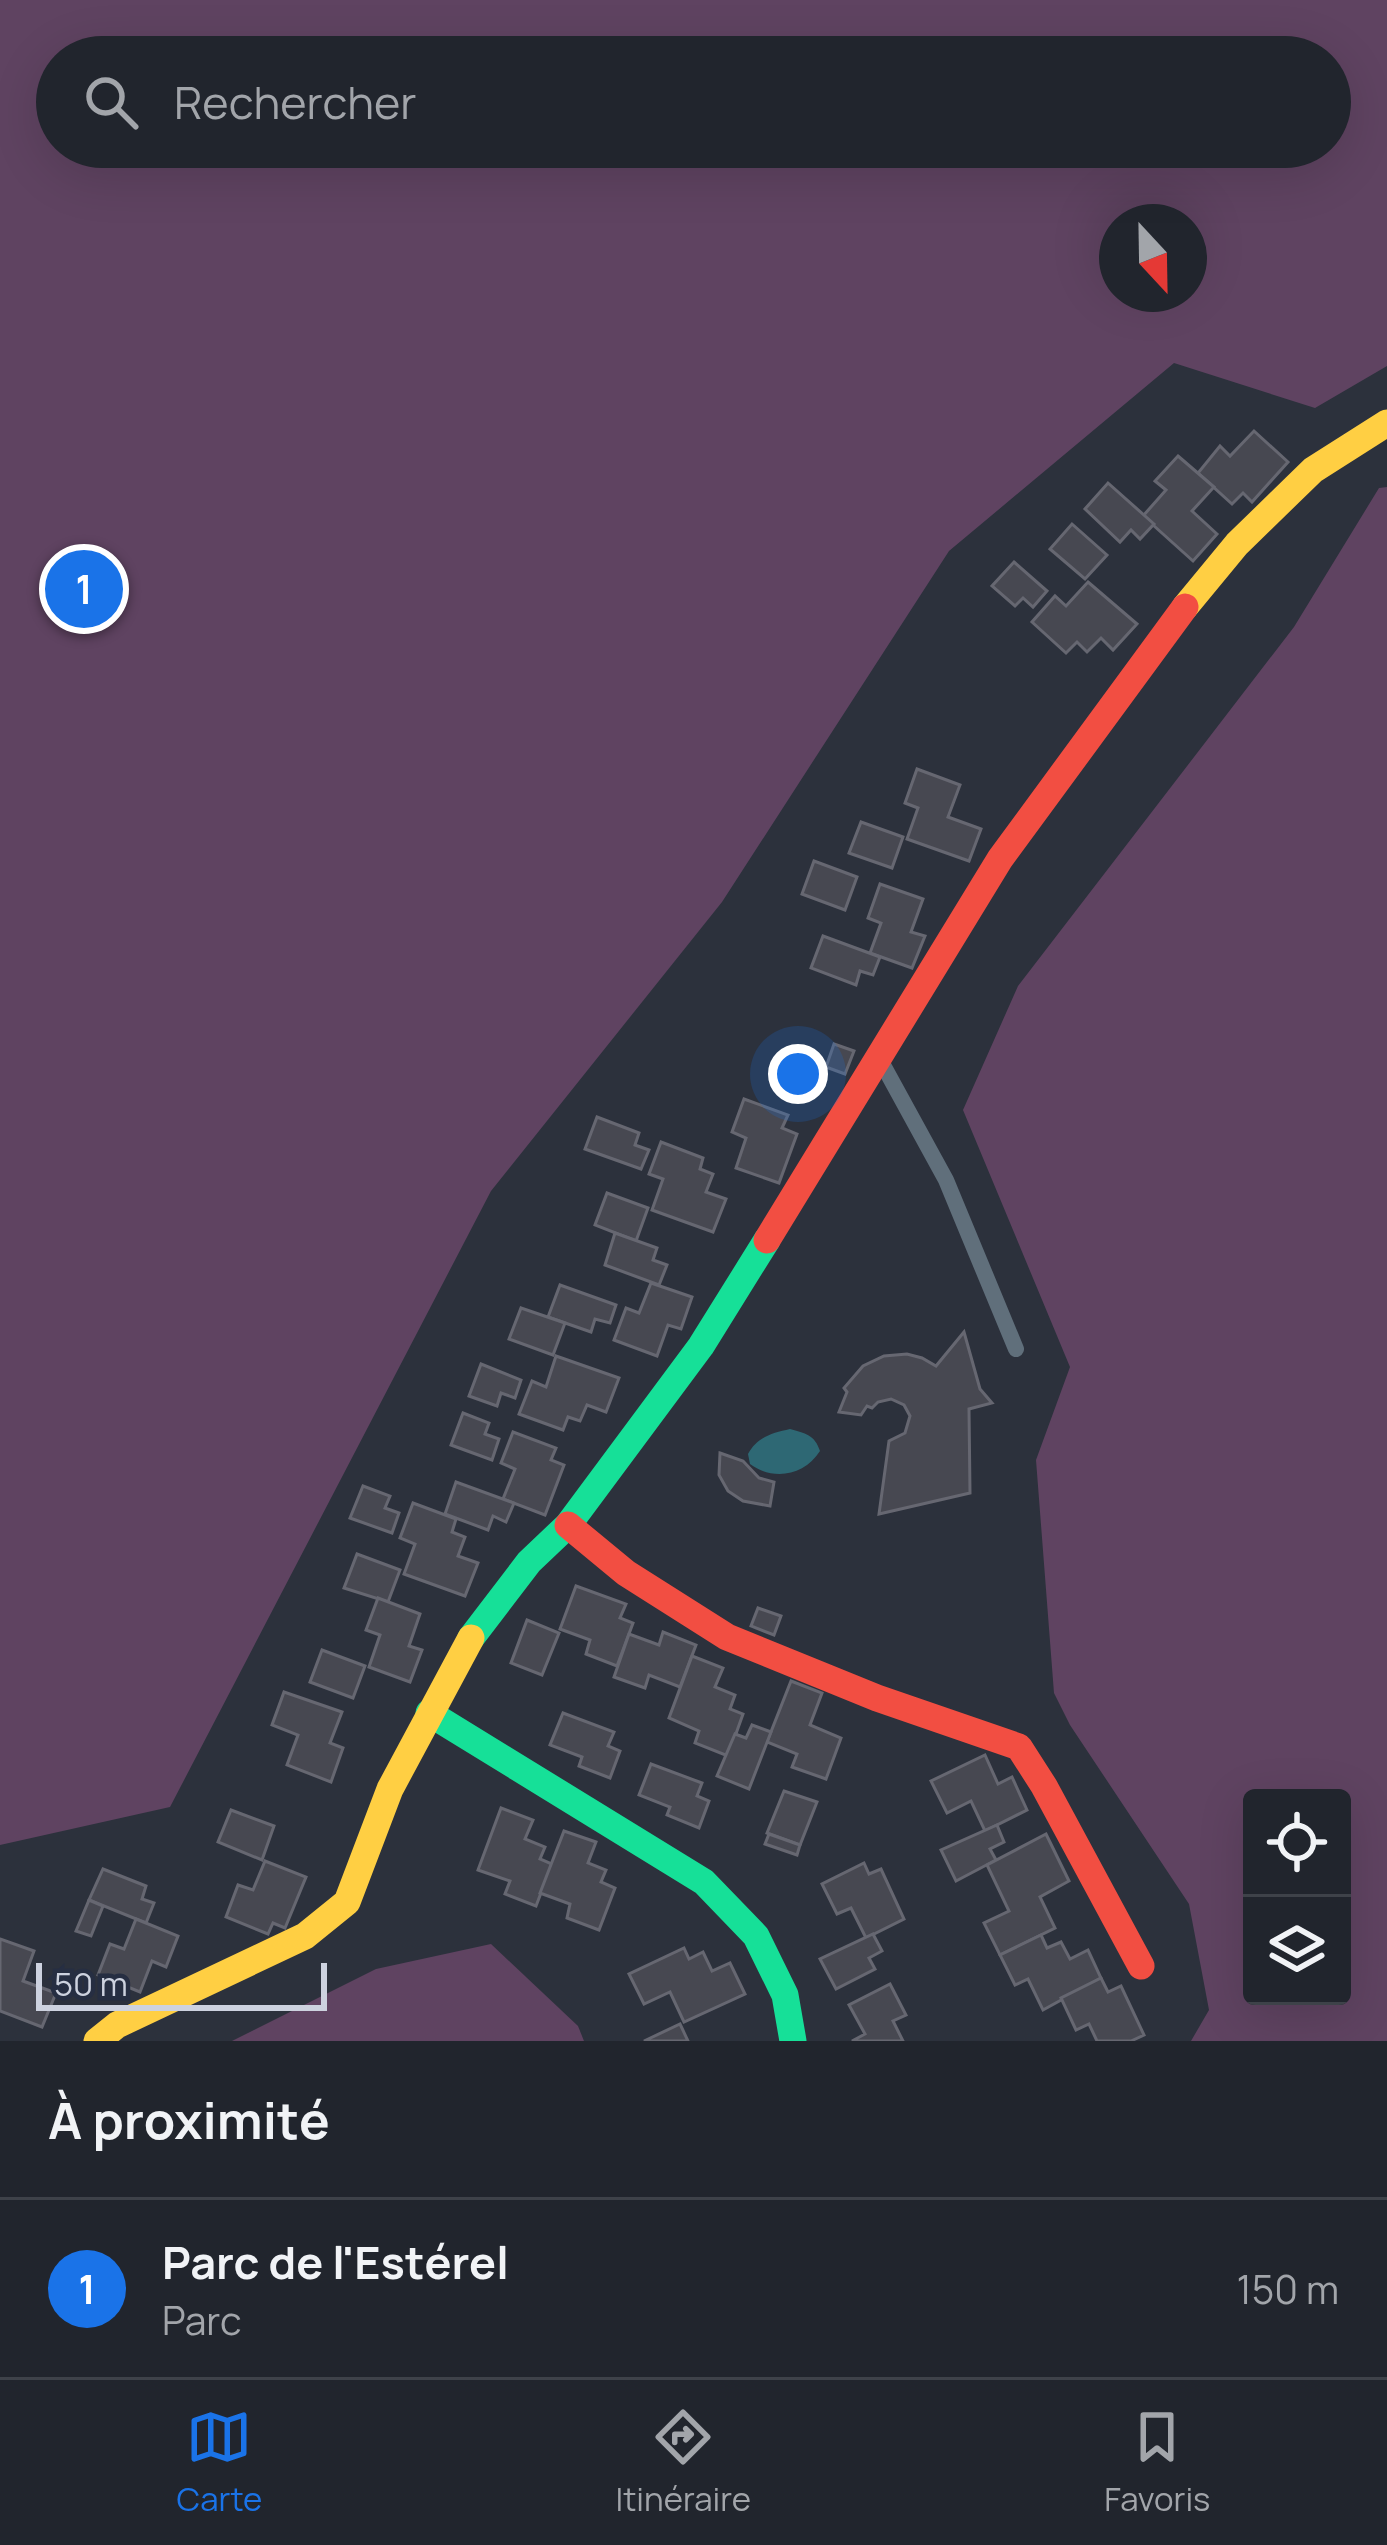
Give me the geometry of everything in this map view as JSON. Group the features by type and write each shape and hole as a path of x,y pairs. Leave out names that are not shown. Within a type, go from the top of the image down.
{"street":[{"path":"97,2041 117,2025 305,1936 346,1902 390,1789 475,1631 530,1562 568,1525 700,1346 1000,859 1169,626 1237,544 1313,470 1387,423"},
{"path":"568,1525 626,1573 727,1637 877,1698 1019,1747 1141,1966"},
{"path":"429,1713 704,1882 756,1936 785,1995 793,2041"}],"lane":[{"path":"880,1059 946,1180 1016,1349"}],"shaded area":[{"path":"0,0 1387,0 1387,366 1315,408 1174,363 949,551 722,902 491,1191 170,1807 0,1845"},
{"path":"1387,487 1387,2041 1191,2041 1209,2010 1189,1904 1070,1725 1054,1693 1036,1460 1070,1367 963,1110 1018,986 1294,627 1379,488"},
{"path":"491,1944 578,2026 584,2041 232,2041 376,1969"}],"water":[{"path":"790,1429 815,1441 820,1451 806,1466 778,1474 750,1464 748,1454 756,1443"}],"building":[{"path":"1254,431 1288,462 1252,502 1243,493 1232,504 1198,473 1220,446 1230,456"},
{"path":"1178,456 1214,487 1192,511 1217,534 1193,561 1143,516 1166,490 1155,481"},
{"path":"1108,483 1154,524 1140,539 1131,530 1120,542 1085,509"},
{"path":"1072,524 1107,555 1085,579 1050,549"},
{"path":"1014,562 1047,591 1033,607 1023,598 1015,606 992,586"},
{"path":"1088,582 1137,624 1113,650 1101,638 1087,652 1077,642 1066,653 1032,622 1055,596 1066,606"},
{"path":"917,769 960,785 948,817 981,829 969,861 907,839 918,808 905,803"},
{"path":"861,822 903,837 892,868 849,853"},
{"path":"814,861 857,877 845,910 802,894"},
{"path":"880,884 923,899 911,932 925,936 912,968 870,953 881,923 868,918"},
{"path":"823,936 880,957 873,975 860,971 856,985 811,968"},
{"path":"834,1044 854,1051 845,1074 826,1067"},
{"path":"744,1099 788,1115 782,1128 797,1134 779,1183 736,1168 746,1138 732,1132"},
{"path":"597,1117 639,1133 635,1145 649,1150 641,1169 585,1149"},
{"path":"661,1142 703,1158 700,1169 713,1174 706,1192 726,1199 713,1232 652,1210 663,1179 649,1174"},
{"path":"607,1193 648,1208 636,1241 595,1225"},
{"path":"615,1233 657,1248 653,1260 667,1265 659,1285 605,1265"},
{"path":"651,1283 692,1297 681,1329 668,1325 657,1356 614,1340 626,1308 639,1313"},
{"path":"560,1285 616,1305 610,1323 595,1319 591,1332 548,1317"},
{"path":"521,1308 565,1323 553,1355 509,1339"},
{"path":"964,1332 980,1389 992,1403 969,1409 970,1493 879,1514 889,1441 905,1433 910,1416 904,1405 891,1399 867,1406 861,1415 839,1412 847,1392 844,1388 863,1366 884,1356 907,1354 936,1366"},
{"path":"556,1356 619,1378 606,1412 587,1405 580,1421 568,1417 563,1430 519,1414 532,1381 546,1387"},
{"path":"481,1364 521,1380 515,1398 501,1393 497,1406 469,1396"},
{"path":"463,1413 489,1423 485,1434 499,1439 492,1460 451,1445"},
{"path":"513,1432 556,1448 551,1460 564,1465 545,1515 503,1499 515,1469 501,1463"},
{"path":"720,1453 743,1461 759,1478 774,1482 770,1506 743,1501 728,1491 719,1475"},
{"path":"456,1482 514,1503 506,1522 493,1516 488,1530 445,1514"},
{"path":"363,1486 390,1496 385,1508 399,1513 392,1533 350,1518"},
{"path":"413,1503 456,1519 452,1532 465,1537 458,1556 478,1563 465,1596 404,1574 415,1544 400,1538"},
{"path":"357,1554 400,1570 388,1602 344,1588"},
{"path":"576,1586 626,1604 620,1618 633,1623 617,1666 586,1654 590,1640 560,1629"},
{"path":"378,1598 420,1614 409,1646 422,1650 410,1682 369,1667 380,1635 366,1630"},
{"path":"758,1608 781,1616 774,1635 751,1626"},
{"path":"527,1620 559,1633 542,1675 511,1663"},
{"path":"663,1632 696,1645 680,1687 649,1675 645,1688 614,1677 629,1634 659,1645"},
{"path":"322,1650 365,1666 353,1698 310,1682"},
{"path":"692,1656 723,1668 715,1687 735,1695 730,1709 743,1714 728,1756 695,1743 699,1731 669,1718"},
{"path":"791,1681 822,1693 810,1725 841,1738 826,1779 792,1767 797,1754 767,1742"},
{"path":"284,1692 342,1712 330,1743 343,1748 331,1782 287,1765 298,1735 272,1725"},
{"path":"563,1713 614,1732 608,1746 620,1751 610,1778 579,1766 582,1757 550,1745"},
{"path":"752,1725 771,1732 749,1789 717,1776 735,1734 746,1738"},
{"path":"985,1755 998,1784 1012,1777 1027,1810 985,1831 971,1801 947,1813 931,1781"},
{"path":"651,1764 702,1783 697,1796 709,1801 699,1828 667,1815 670,1807 639,1795"},
{"path":"784,1791 817,1802 800,1845 767,1833"},
{"path":"501,1808 533,1820 525,1839 545,1847 540,1859 552,1864 536,1906 505,1894 510,1881 478,1870"},
{"path":"231,1810 274,1826 262,1860 218,1842"},
{"path":"997,1825 1004,1842 990,1849 996,1860 956,1881 941,1850"},
{"path":"564,1831 596,1842 588,1863 606,1870 601,1882 615,1888 599,1930 567,1918 570,1904 540,1893"},
{"path":"769,1834 800,1845 797,1855 765,1844"},
{"path":"1046,1834 1069,1881 1040,1897 1055,1928 1000,1955 984,1923 1009,1911 987,1865"},
{"path":"265,1861 306,1877 285,1928 273,1923 268,1934 226,1917 238,1885 253,1890"},
{"path":"864,1863 869,1874 881,1869 904,1919 866,1938 851,1908 837,1914 822,1884"},
{"path":"103,1869 146,1886 142,1899 154,1903 146,1923 89,1900"},
{"path":"89,1900 103,1906 91,1936 76,1931"},
{"path":"136,1919 178,1936 166,1967 152,1961 140,1992 98,1975 110,1944 124,1949"},
{"path":"873,1934 882,1951 869,1958 875,1969 836,1989 820,1959"},
{"path":"1041,1935 1047,1948 1061,1942 1070,1959 1088,1950 1101,1978 1043,2010 1028,1979 1015,1985 1000,1955"},
{"path":"0,1939 34,1951 23,1981 56,1993 42,2027 0,2011"},
{"path":"684,1948 689,1959 703,1952 712,1971 730,1963 745,1994 684,2022 670,1992 644,2004 629,1974"},
{"path":"1101,1978 1108,1992 1121,1986 1144,2035 1131,2041 1097,2041 1089,2024 1076,2030 1061,1998"},
{"path":"890,1984 906,2015 893,2021 903,2041 852,2041 865,2034 849,2005"},
{"path":"680,2024 688,2041 644,2041"}],"traffic: fast":[{"path":"471,1638 529,1562 568,1525 701,1346 767,1240"},
{"path":"429,1713 704,1882 756,1936 785,1995 793,2041"}],"traffic: slow":[{"path":"1185,607 1237,544 1313,470 1387,423"},
{"path":"97,2041 117,2025 305,1936 347,1902 390,1789 471,1638"}],"traffic: jam":[{"path":"767,1240 1000,859 1185,607"},
{"path":"568,1525 626,1573 727,1637 877,1698 1019,1747 1141,1966"}],"place":[{"name":"Parc de l'Estérel","path":"84,589"}]}
